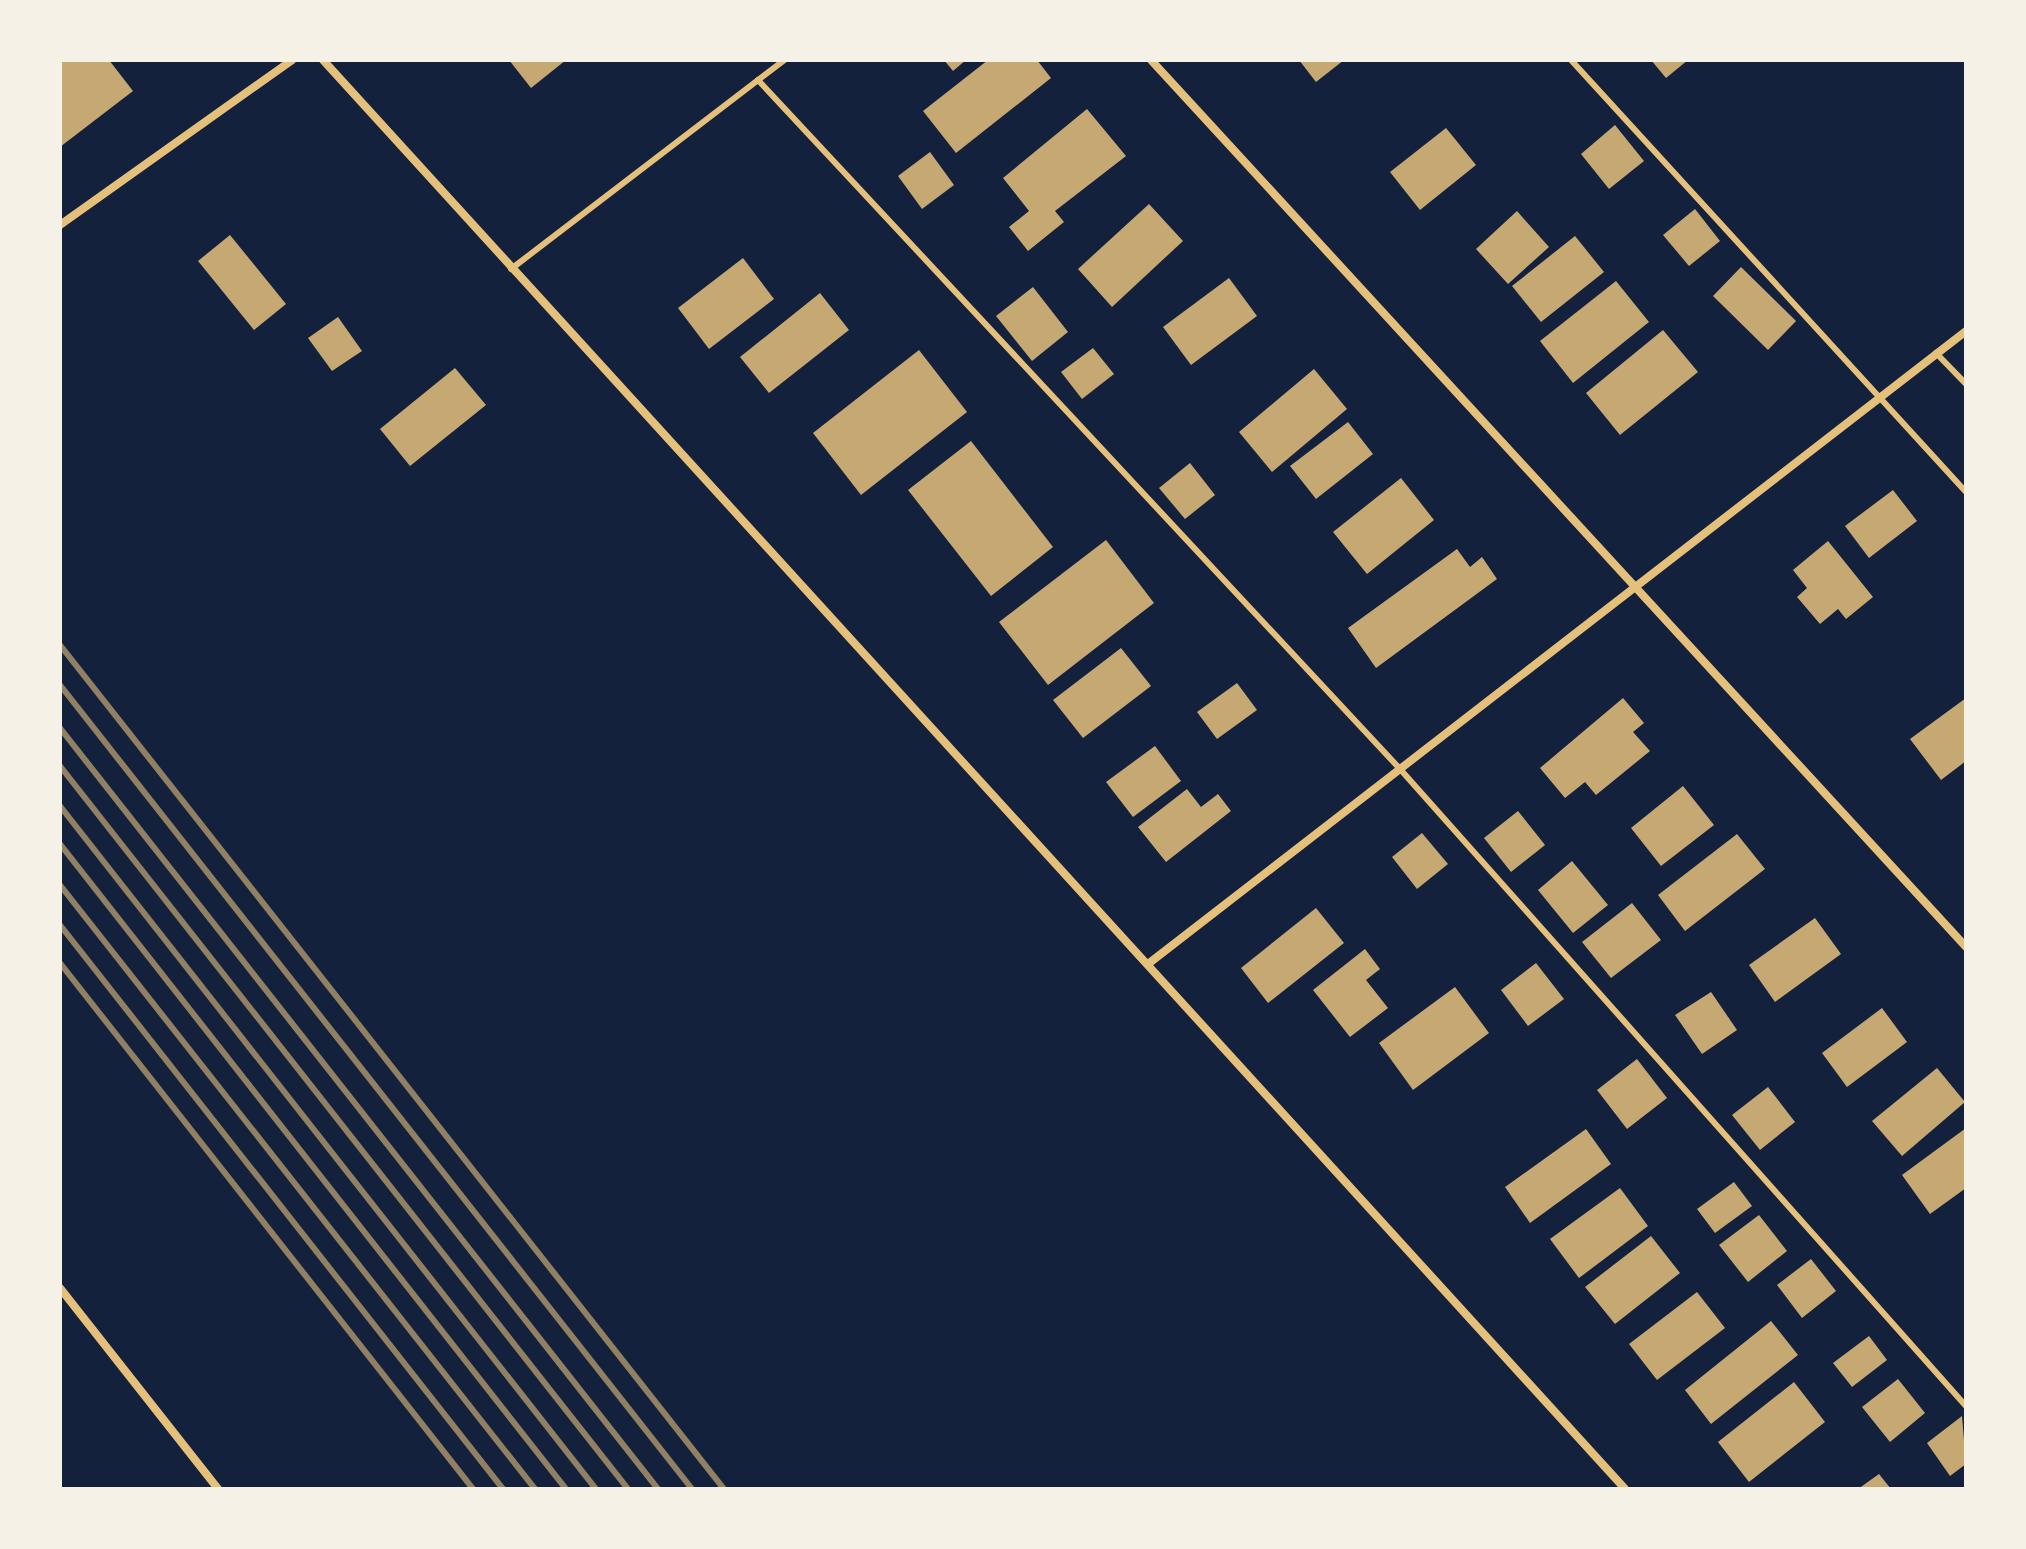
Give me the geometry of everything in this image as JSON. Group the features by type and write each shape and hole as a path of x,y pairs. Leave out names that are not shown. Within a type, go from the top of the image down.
{"street":[{"path":"60,225 292,60"},
{"path":"323,60 1625,1489"},
{"path":"1151,60 1633,589 1966,947"},
{"path":"1148,964 1966,331"},
{"path":"60,1288 218,1489"}],"lane":[{"path":"511,269 784,60"},
{"path":"1571,60 1966,492"},
{"path":"758,80 1400,769 1966,1406"},
{"path":"1936,353 1966,384"}],"building":[{"path":"60,60 109,60 133,91 60,147"},
{"path":"509,60 566,60 531,88"},
{"path":"944,60 966,60 953,71"},
{"path":"988,60 1037,60 1051,78 956,153 923,111"},
{"path":"1299,60 1344,60 1316,82"},
{"path":"1651,60 1688,60 1666,78"},
{"path":"1087,109 1126,156 1055,211 1064,222 1028,251 1009,227 1029,211 1003,178"},
{"path":"1615,125 1644,161 1609,189 1581,154"},
{"path":"1446,128 1476,165 1420,210 1390,172"},
{"path":"930,152 954,185 922,209 898,176"},
{"path":"1149,204 1183,241 1112,307 1078,269"},
{"path":"1695,209 1720,241 1689,266 1663,235"},
{"path":"1517,211 1549,247 1508,284 1476,249"},
{"path":"230,235 286,304 254,330 198,261"},
{"path":"1575,236 1604,272 1541,322 1512,286"},
{"path":"743,258 774,299 709,349 678,308"},
{"path":"1741,267 1796,321 1768,350 1713,296"},
{"path":"1229,278 1257,316 1191,365 1163,327"},
{"path":"1616,281 1649,322 1573,383 1540,341"},
{"path":"1033,287 1068,332 1032,361 996,316"},
{"path":"820,293 849,330 769,393 740,357"},
{"path":"338,317 362,351 332,371 308,338"},
{"path":"1663,330 1698,372 1620,435 1586,393"},
{"path":"1093,348 1114,374 1082,399 1061,372"},
{"path":"919,350 967,412 861,495 813,433"},
{"path":"455,368 486,405 410,466 380,429"},
{"path":"1314,369 1347,409 1272,472 1239,432"},
{"path":"1348,422 1373,454 1316,499 1290,466"},
{"path":"971,441 1053,547 991,596 908,490"},
{"path":"1190,463 1215,495 1185,519 1159,488"},
{"path":"1401,478 1434,520 1367,574 1333,532"},
{"path":"1893,490 1917,521 1869,558 1845,526"},
{"path":"1106,540 1154,603 1048,685 999,622"},
{"path":"1828,541 1873,597 1846,619 1838,609 1820,624 1797,597 1807,588 1793,570"},
{"path":"1457,549 1470,567 1482,557 1497,579 1376,668 1348,628"},
{"path":"1121,648 1151,686 1083,738 1053,700"},
{"path":"1237,683 1257,710 1217,739 1197,712"},
{"path":"1623,698 1644,723 1633,732 1650,751 1596,795 1585,782 1565,798 1540,768"},
{"path":"1966,698 1966,761 1941,780 1910,739"},
{"path":"1155,746 1181,781 1133,817 1106,782"},
{"path":"1683,786 1714,825 1661,866 1631,828"},
{"path":"1187,789 1201,807 1218,794 1231,811 1166,862 1138,827"},
{"path":"1518,811 1545,845 1511,872 1484,838"},
{"path":"1422,833 1448,864 1417,889 1392,857"},
{"path":"1737,834 1765,869 1685,931 1658,895"},
{"path":"1572,861 1608,905 1573,933 1538,890"},
{"path":"1632,903 1661,940 1611,978 1582,942"},
{"path":"1316,908 1344,943 1268,1003 1241,968"},
{"path":"1815,918 1841,954 1775,1002 1749,965"},
{"path":"1365,949 1380,969 1366,980 1388,1008 1350,1037 1313,990"},
{"path":"1536,963 1564,999 1528,1026 1501,990"},
{"path":"1455,987 1489,1033 1413,1090 1379,1043"},
{"path":"1711,992 1737,1030 1702,1054 1675,1015"},
{"path":"1882,1008 1907,1042 1847,1087 1822,1053"},
{"path":"1637,1059 1667,1098 1627,1129 1597,1090"},
{"path":"1937,1068 1965,1102 1902,1156 1872,1121"},
{"path":"1768,1087 1795,1122 1760,1150 1732,1115"},
{"path":"1966,1128 1966,1188 1930,1214 1902,1175"},
{"path":"1586,1129 1611,1164 1530,1223 1505,1187"},
{"path":"1734,1182 1752,1206 1715,1233 1697,1209"},
{"path":"1620,1188 1648,1226 1579,1278 1550,1239"},
{"path":"1759,1215 1787,1251 1748,1282 1719,1245"},
{"path":"1651,1236 1680,1273 1615,1324 1585,1287"},
{"path":"1811,1259 1836,1291 1802,1318 1777,1285"},
{"path":"1697,1292 1725,1328 1657,1380 1629,1344"},
{"path":"1771,1321 1798,1355 1711,1424 1685,1390"},
{"path":"1869,1336 1887,1360 1852,1387 1833,1363"},
{"path":"1898,1379 1925,1413 1890,1442 1862,1407"},
{"path":"1794,1382 1825,1422 1749,1482 1718,1442"},
{"path":"1962,1416 1966,1464 1950,1476 1927,1443"},
{"path":"1879,1474 1891,1489 1858,1489"}],"railway":[{"path":"60,645 724,1489"},
{"path":"60,685 692,1489"},
{"path":"60,728 658,1489"},
{"path":"60,766 628,1489"},
{"path":"60,806 596,1489"},
{"path":"60,844 566,1489"},
{"path":"60,885 535,1489"},
{"path":"60,925 503,1489"},
{"path":"60,963 473,1489"}]}
